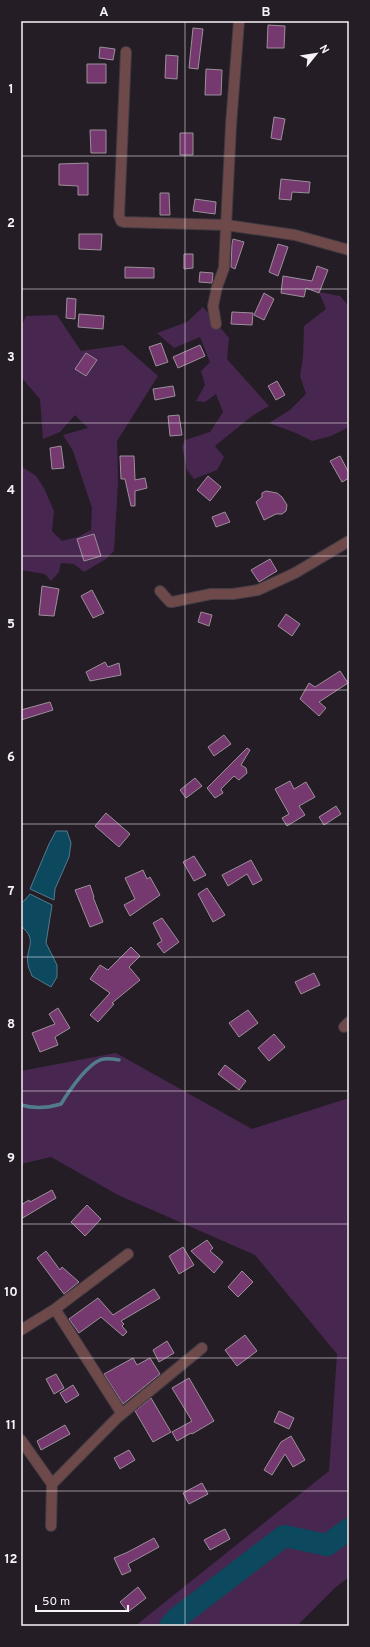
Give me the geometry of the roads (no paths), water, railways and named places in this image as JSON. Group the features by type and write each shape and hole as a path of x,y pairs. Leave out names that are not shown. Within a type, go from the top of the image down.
{"street":[{"path":"216,324 213,306 217,287 224,268 239,21"},
{"path":"126,52 125,109 119,216 121,220 124,222 226,225 295,235 349,250"},
{"path":"160,590 170,602 172,602 211,594 233,594 258,590 295,573 349,541"},
{"path":"21,1330 55,1309 128,1254"},
{"path":"55,1309 122,1414"},
{"path":"52,1484 122,1414 202,1348"},
{"path":"21,1440 52,1484 51,1526"}],"water":[{"path":"56,831 67,831 71,843 69,857 55,889 54,900 30,889"},
{"path":"30,894 52,905 46,943 57,965 57,977 51,987 32,976 28,966 30,940 26,931 21,926 21,902 24,901"}],"waterway":[{"path":"21,1105 41,1108 61,1104 80,1077 92,1065 104,1059 119,1060"},
{"path":"170,1626 177,1618 284,1536 327,1545 349,1529"}]}
